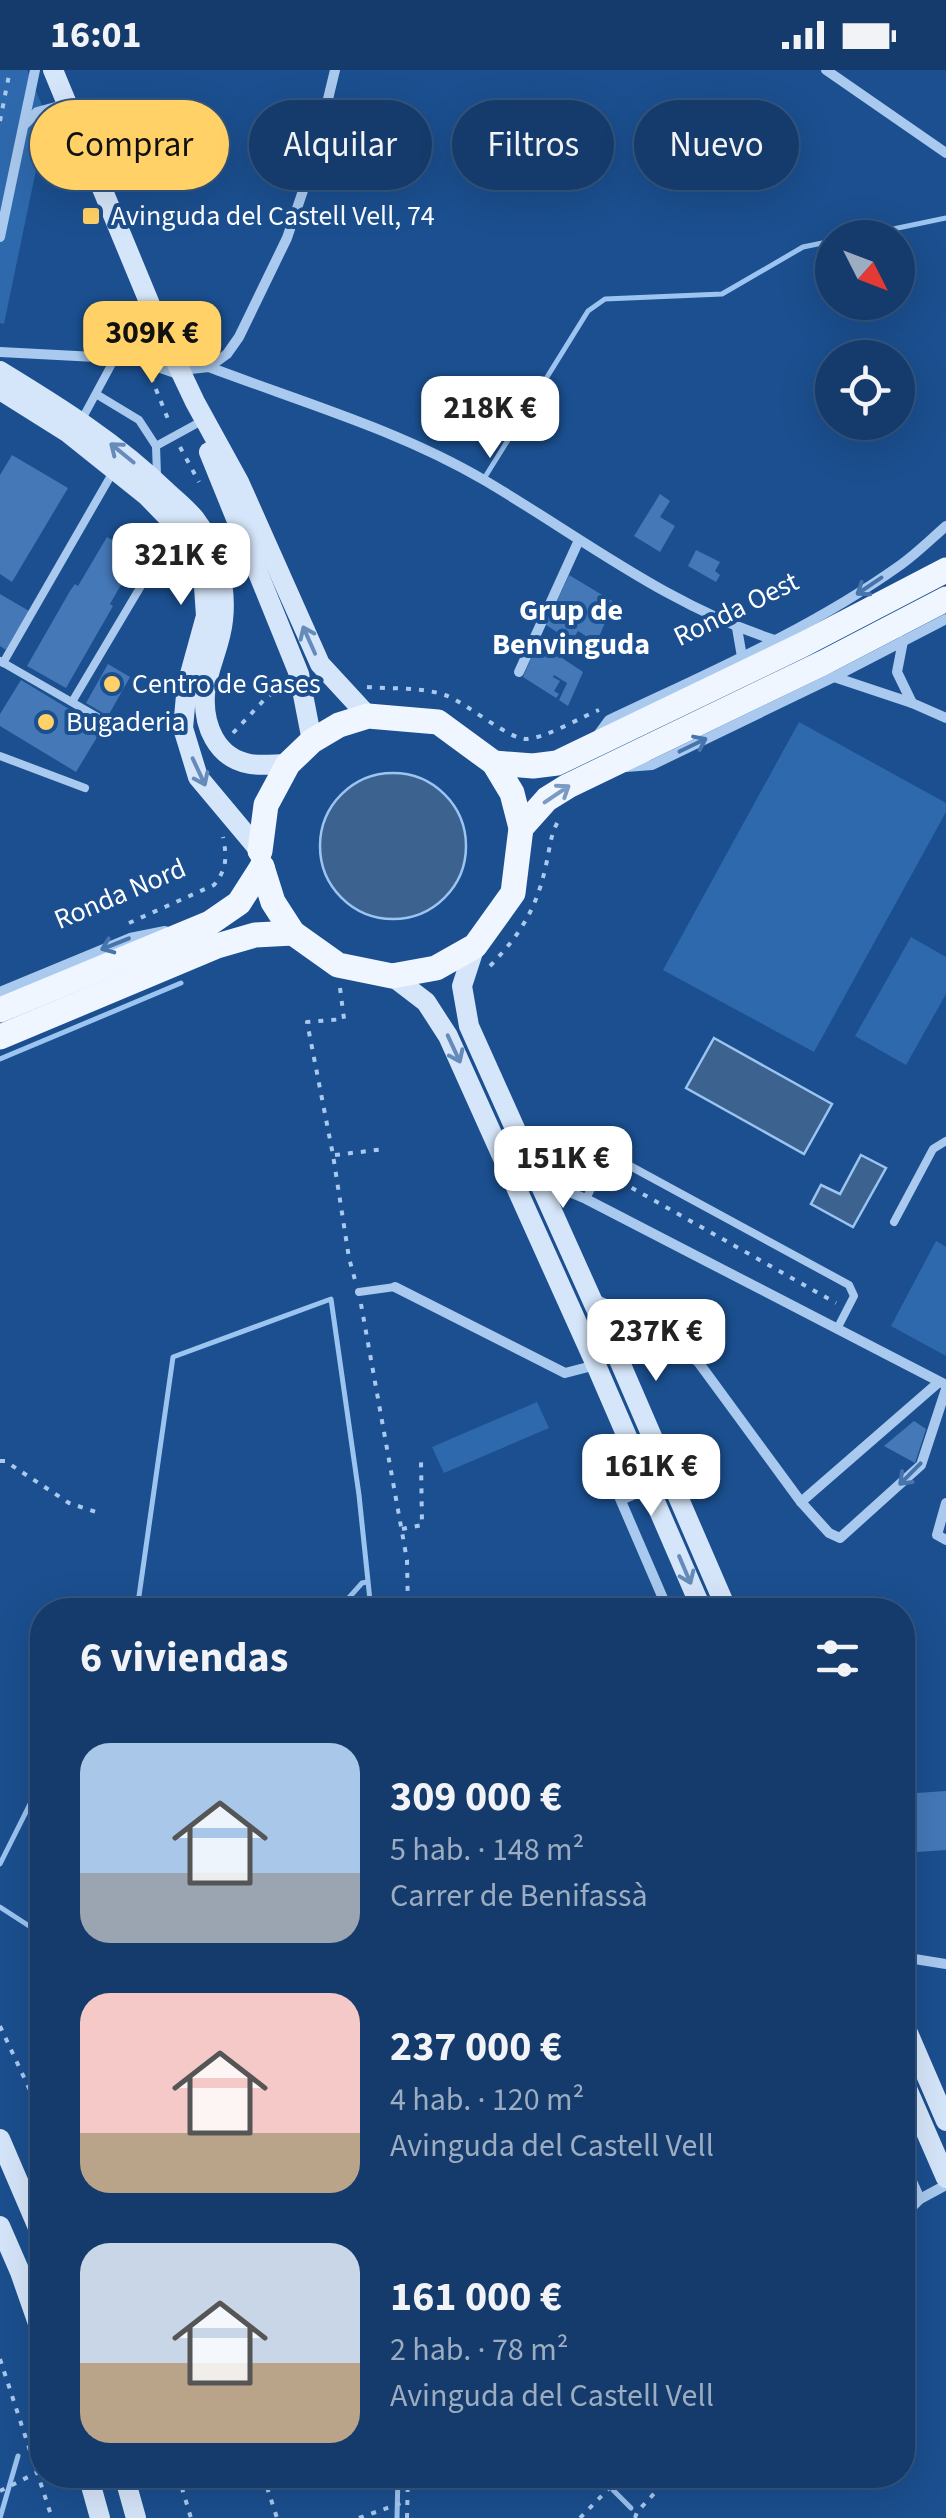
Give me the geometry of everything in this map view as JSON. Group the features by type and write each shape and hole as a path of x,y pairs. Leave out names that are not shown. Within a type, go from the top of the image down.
{"main road":[{"path":"53,70 65,100"},
{"path":"103,190 182,373 299,674 312,741"},
{"path":"0,371 81,421 157,482 195,519 214,551 224,588 223,621 205,693 208,725 220,749 236,760 288,764"},
{"path":"0,390 67,432 115,469 181,531 197,556 206,616 187,685 184,728 198,777 261,859"},
{"path":"197,412 239,482 320,664 368,716"},
{"name":"Ronda Oest","path":"521,828 547,799 594,759 946,570"},
{"name":"Ronda Oest","path":"494,763 533,766 594,759 838,655 946,599"},
{"path":"475,946 436,968 392,976 338,965 294,933 273,902 261,859 266,805 288,764 312,741 339,725 368,716 438,722 494,763 512,793 521,828 514,892 475,946 462,986 469,1026 721,1598"},
{"path":"0,1010 210,923 239,903 261,859"},
{"path":"0,1037 217,946 255,935 294,933"},
{"path":"392,976 426,1002 448,1036 697,1598"},
{"path":"915,2049 946,2121"},
{"path":"915,2108 946,2182"},
{"path":"0,2139 30,2209"},
{"path":"0,2226 30,2301"},
{"path":"92,2488 100,2518"},
{"path":"128,2488 136,2518"}],"street":[{"path":"0,237 35,70"},
{"path":"0,352 134,359 182,373 209,366 226,354 288,238 313,162 335,70"},
{"path":"826,70 946,153"},
{"path":"24,124 30,118"},
{"path":"134,359 159,326"},
{"path":"209,366 421,447 484,480 664,592 737,628 778,640"},
{"name":"Ronda Oest","path":"946,526 903,563 844,603 778,640 609,720 594,759 652,764 946,619"},
{"path":"519,672 578,540"},
{"path":"737,628 742,657"},
{"path":"902,641 897,672 912,704"},
{"path":"834,677 946,718"},
{"name":"Ronda Nord","path":"0,992 130,938 210,923"},
{"path":"538,1178 838,1326 944,1385"},
{"path":"395,1287 564,1373 596,1365"},
{"path":"590,1296 670,1334 699,1363 801,1502 829,1533 840,1538 921,1465 944,1385"},
{"path":"801,1502 944,1385"},
{"path":"596,1443 663,1598"},
{"path":"621,1500 649,1488"},
{"path":"941,1537 946,1502"},
{"path":"915,1959 946,1964"},
{"path":"915,2205 946,2182"},
{"path":"915,2189 920,2200"}],"lane":[{"path":"81,421 115,358"},
{"path":"96,394 139,420 156,446 157,482"},
{"path":"156,446 197,412"},
{"path":"108,723 2,662 115,469"},
{"path":"72,702 160,554 181,531"},
{"path":"0,756 84,788"},
{"path":"894,1222 933,1149 946,1140"},
{"path":"586,1199 608,1154 850,1285 854,1296 838,1326"},
{"path":"359,1292 395,1287"}],"path":[{"path":"0,120 10,70"},
{"path":"220,749 264,700 299,674"},
{"path":"368,687 442,694 472,708 516,738 529,739 602,708"},
{"path":"485,970 524,927 536,901 552,830 559,819"},
{"name":"Ronda Nord","path":"128,924 214,885 223,873 226,851 222,831"},
{"path":"338,965 344,1019 307,1022 408,1560 408,1598"},
{"path":"333,1155 384,1150"},
{"path":"541,1153 586,1160 839,1304 831,1320 838,1326"},
{"path":"0,1461 69,1503 99,1514"},
{"path":"402,1529 422,1525 422,1462"},
{"path":"0,2026 30,2090"},
{"path":"0,2359 30,2448"},
{"path":"0,2491 30,2476"},
{"path":"43,2488 52,2518"},
{"path":"182,2488 190,2518"},
{"path":"267,2488 277,2518"},
{"path":"407,2518 408,2488"},
{"path":"580,2518 609,2488"},
{"path":"636,2518 659,2488"},
{"path":"359,2518 407,2502"}],"shaded area":[{"path":"0,70 27,70 40,100 30,100 32,190 4,324 0,323"},
{"path":"799,722 946,803 946,812 814,1052 663,970"},
{"path":"393,773 421,778 445,794 461,818 466,846 461,874 445,898 421,914 393,919 365,914 341,898 325,874 320,846 325,818 341,794 365,778"},
{"path":"911,937 946,957 946,994 906,1065 855,1036"},
{"path":"714,1038 832,1104 804,1154 686,1088"},
{"path":"861,1155 886,1168 853,1227 811,1204 821,1185 840,1194"},
{"path":"936,1241 946,1247 946,1356 891,1326"},
{"path":"537,1402 549,1428 444,1473 432,1447"}],"building":[{"path":"12,455 68,488 12,582 0,574 0,475"},
{"path":"660,494 670,501 660,517 675,526 660,552 634,536"},
{"path":"107,537 138,555 66,688 27,666"},
{"path":"696,550 720,562 715,571 720,575 716,582 688,566"},
{"path":"569,575 614,602 591,655 583,650 589,638 578,631 573,639 566,638 546,625"},
{"path":"0,594 29,611 6,650 0,646"},
{"path":"538,642 583,672 568,706 559,700 567,683 554,675 560,681 554,691 559,694 556,698 523,677"},
{"name":"Centro de Gases","path":"108,664 130,677 108,716 86,703"},
{"name":"Bugaderia","path":"21,680 102,729 76,772 0,726 0,714"},
{"path":"914,1421 926,1429 915,1463 884,1446"},
{"path":"946,1791 946,1850 915,1852 915,1793"}],"waterway":[{"path":"915,224 946,218"},
{"path":"485,477 588,311 605,299 722,294 803,247 815,245"},
{"path":"0,1059 181,983"},
{"path":"138,1598 173,1357 331,1299 370,1598"},
{"path":"349,1598 367,1582"},
{"path":"0,1864 30,1804"},
{"path":"0,1907 30,1926"},
{"path":"0,2518 18,2456"},
{"path":"397,2518 398,2488"},
{"path":"613,2490 631,2508"}],"place":[{"name":"Avinguda del Castell Vell, 74","path":"91,216"},
{"name":"Centro de Gases","path":"112,684"},
{"name":"Bugaderia","path":"46,722"}],"district":[{"name":"Grup de Benvinguda","path":"571,627"}]}
